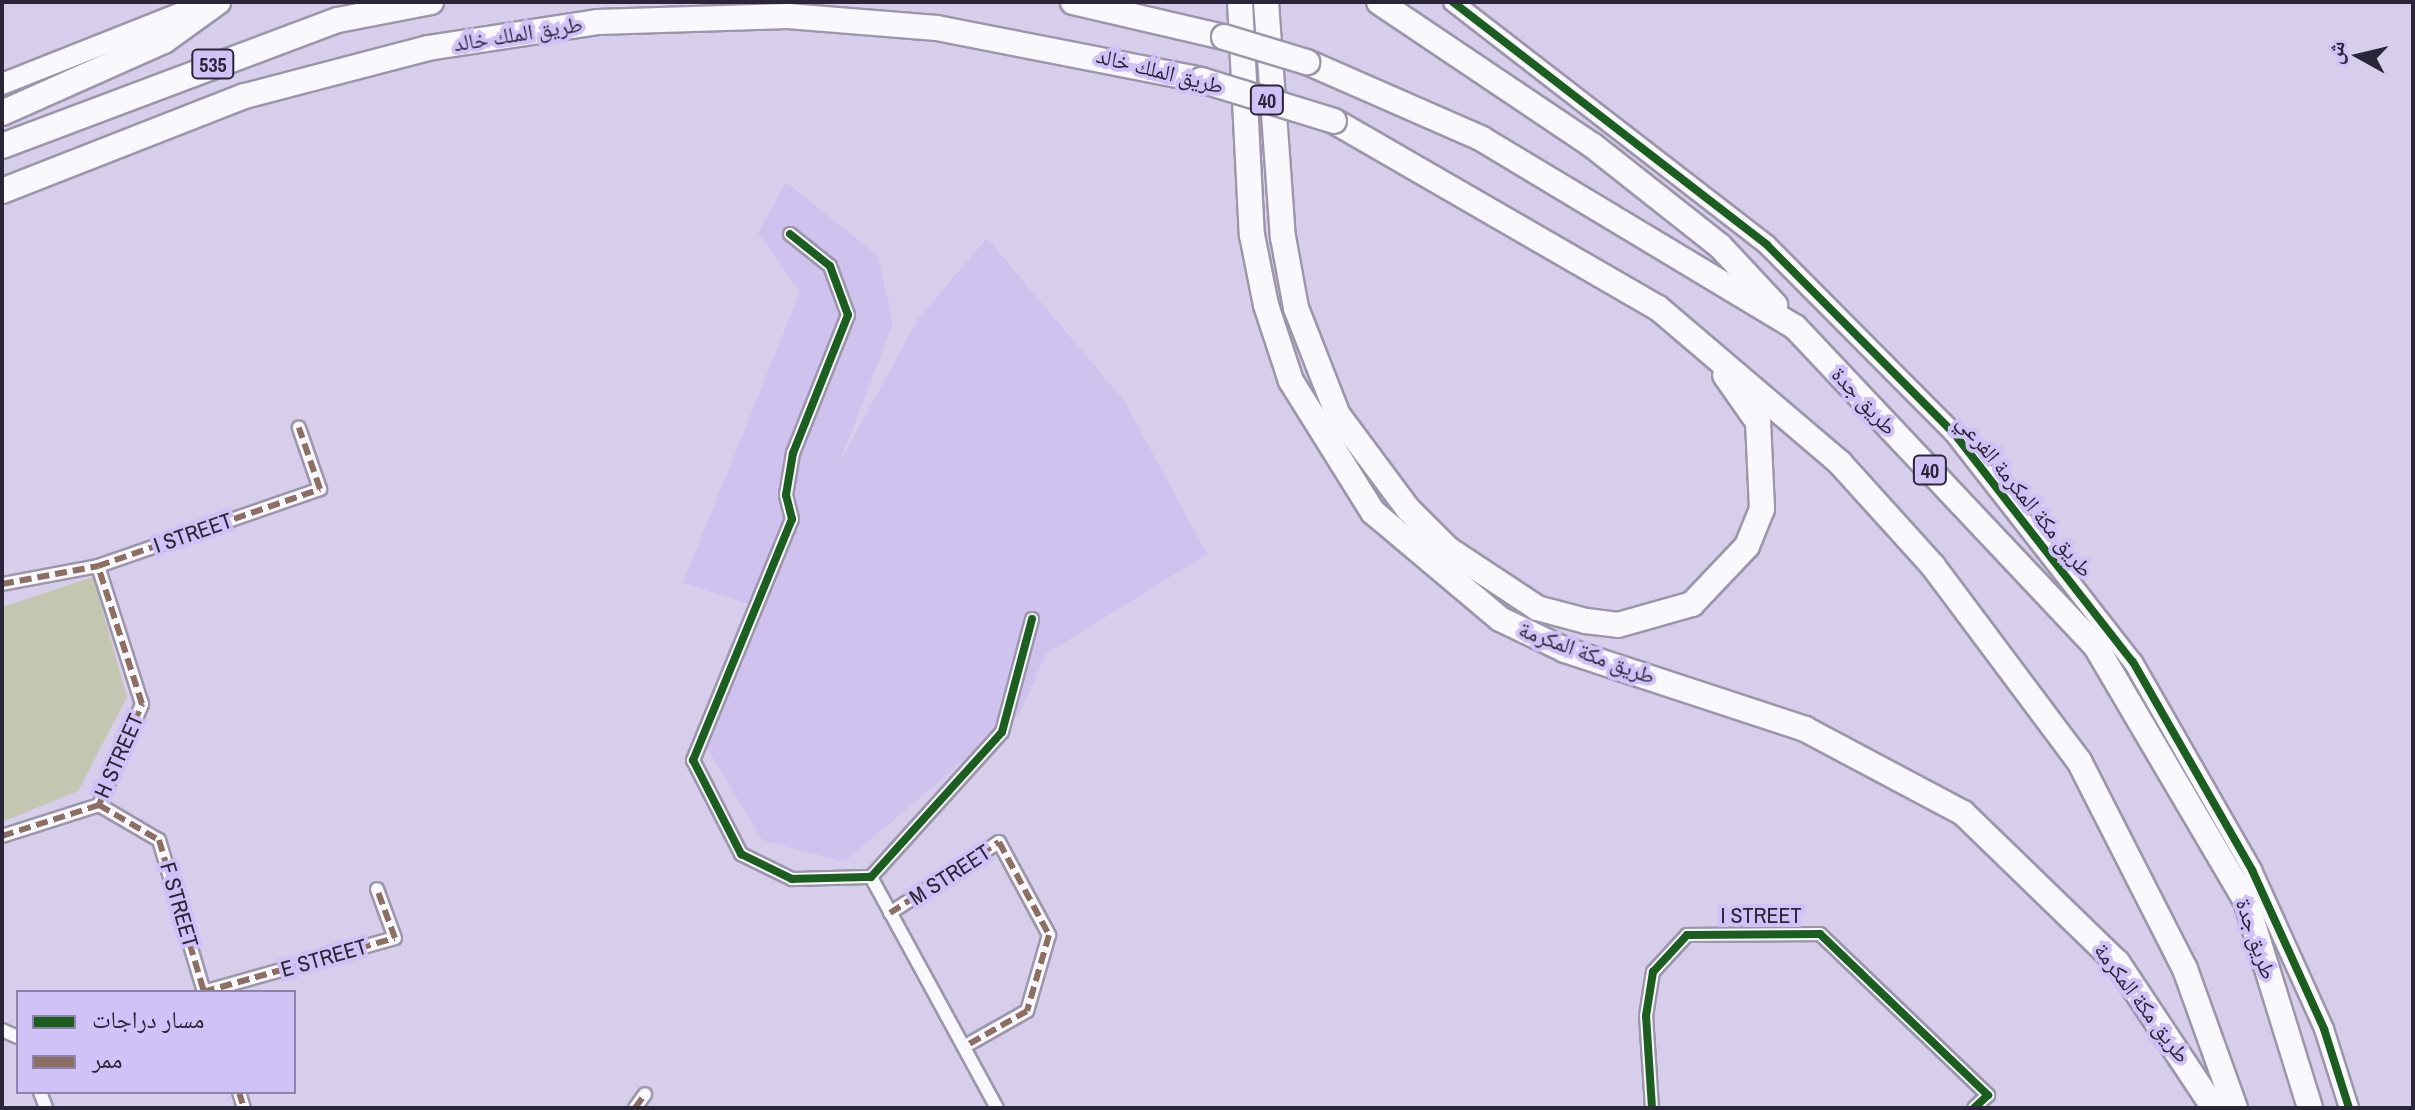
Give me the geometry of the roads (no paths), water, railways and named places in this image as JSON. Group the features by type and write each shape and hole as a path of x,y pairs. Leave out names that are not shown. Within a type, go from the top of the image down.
{"highway":[{"path":"2,113 164,41 218,2"},
{"name":"535","path":"2,146 338,20 431,2"},
{"name":"طريق جدة","path":"1073,2 1224,37 1307,62 1482,139 1795,327 2095,645 2246,901 2310,1108"},
{"name":"طريق مكة المكرمة","path":"1240,2 1252,235 1266,305 1291,381 1373,512 1500,619 1565,650 1805,729 1963,813 2117,962 2214,1108"},
{"name":"طريق مكة المكرمة","path":"1266,2 1283,237 1296,308 1326,389 1408,509 1448,549 1537,608 1618,625 1692,604 1747,546 1762,509 1758,422 1739,388 1658,308"},
{"path":"1379,2 1592,145 1720,246 1795,327"},
{"name":"طريق الملك خالد","path":"2,191 245,96 428,48 597,22 788,16 937,28 1201,80 1334,121 1658,308"},
{"name":"40","path":"1658,308 1840,463 2014,671 2079,761 2135,862 2235,1108"}],"main road":[{"path":"2,84 209,2"}],"street":[{"name":"طريق مكة المكرمة الفرعي","path":"1453,2 1767,245 1953,432 2133,662 2252,870 2324,1029 2349,1108"},
{"path":"790,234 830,266 848,315 793,453 786,495 792,519 693,760 741,854 792,879 871,877 1002,732 1032,619"},
{"name":"I STREET","path":"2,584 98,566 320,489 299,428"},
{"name":"H STREET","path":"2,836 99,805 142,704 98,566"},
{"name":"F STREET","path":"99,805 159,840 203,990"},
{"name":"M STREET","path":"890,913 999,842 1049,935 1027,1011 969,1044"},
{"path":"871,877 969,1044 997,1108"},
{"name":"E STREET","path":"211,990 395,938 377,889"},
{"name":"I STREET","path":"1652,1108 1646,1016 1653,972 1687,935 1805,934 1820,934 1988,1095 1974,1108"},
{"path":"635,1108 645,1094"}]}
